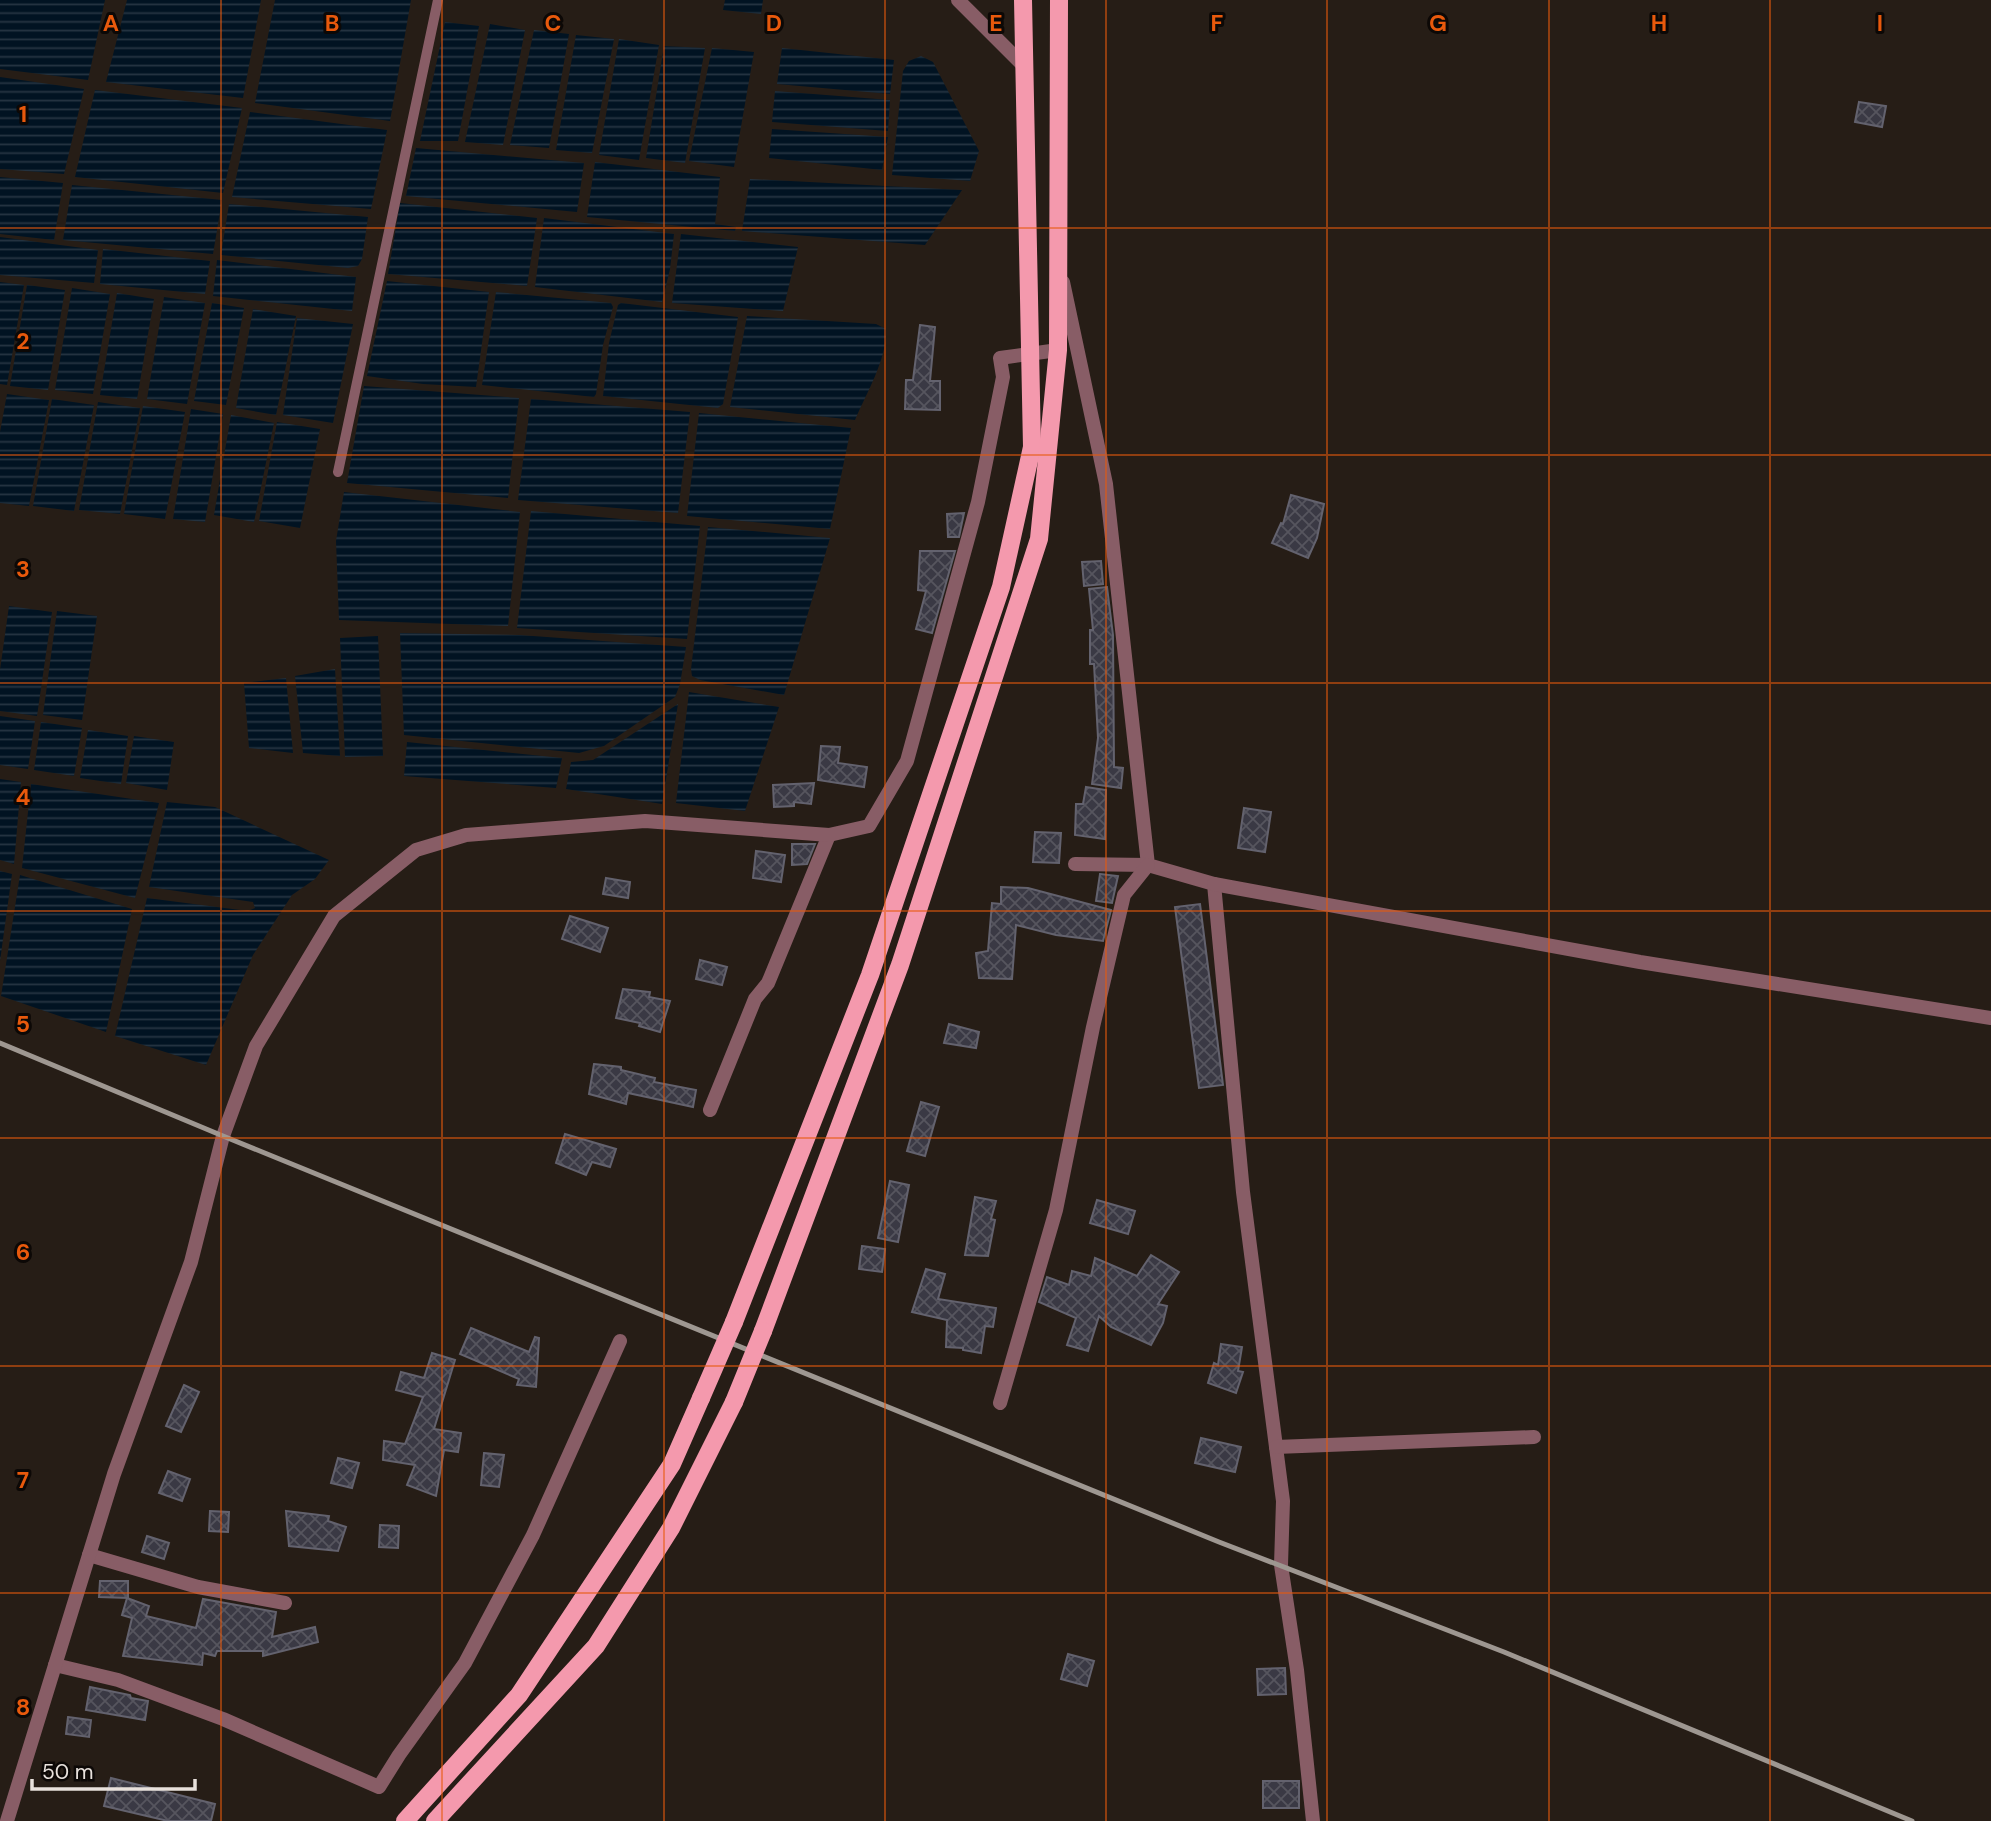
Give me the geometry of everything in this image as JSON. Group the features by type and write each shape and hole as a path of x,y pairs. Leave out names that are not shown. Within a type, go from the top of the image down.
{"main road":[{"path":"405,1821 519,1695 672,1464 734,1322 870,975 1002,587 1032,447 1023,0"},
{"path":"435,1821 596,1646 671,1528 734,1402 763,1331 900,965 1039,539 1058,350 1059,0"}],"street":[{"path":"958,0 1025,67"},
{"path":"1000,1403 1056,1210 1093,1027 1124,895 1148,865 1106,484 1057,254"},
{"path":"8,1821 114,1474 191,1262 223,1136 256,1046 334,916 416,850 466,835 645,821 829,835 869,826 907,761 978,502 1003,377 1000,358 1058,350"},
{"path":"710,1110 755,999 768,984 829,835"},
{"path":"1075,864 1148,865 1214,884 1640,962 1991,1018"},
{"path":"1214,884 1243,1192 1283,1501 1281,1565 1297,1670 1313,1821"},
{"path":"55,1665 118,1680 223,1719 379,1787 465,1663 533,1535 620,1342"},
{"path":"1276,1447 1534,1437"},
{"path":"89,1555 198,1587 285,1603"}],"lane":[{"path":"338,472 438,0"}],"water":[{"path":"0,0 105,0 88,80 0,69"},
{"path":"127,0 261,0 243,98 106,82"},
{"path":"275,0 411,0 390,121 255,103"},
{"path":"725,0 763,0 761,14 723,10"},
{"path":"445,22 479,26 458,141 420,141"},
{"path":"490,24 525,30 503,145 465,142"},
{"path":"534,30 569,34 549,148 510,145"},
{"path":"576,35 614,39 592,153 556,150"},
{"path":"619,39 659,45 639,160 599,155"},
{"path":"664,46 705,48 685,163 646,158"},
{"path":"712,48 754,52 734,167 689,161"},
{"path":"782,48 894,60 890,94 777,84"},
{"path":"921,56 933,62 979,151 970,181 892,175 903,71 909,61"},
{"path":"0,77 84,89 64,174 0,169"},
{"path":"95,90 242,108 223,193 75,177"},
{"path":"775,91 890,100 888,131 772,122"},
{"path":"250,112 387,130 371,209 232,197"},
{"path":"772,129 888,137 882,170 769,158"},
{"path":"416,148 584,163 577,212 406,196"},
{"path":"595,162 720,177 715,224 736,227 735,231 587,217"},
{"path":"0,177 63,183 54,240 0,234"},
{"path":"750,179 962,190 925,245 742,231"},
{"path":"72,185 222,200 213,254 63,240"},
{"path":"400,203 537,218 527,286 388,274"},
{"path":"229,204 368,217 362,259 358,266 348,268 221,255"},
{"path":"544,218 674,234 670,269 662,302 535,287"},
{"path":"681,234 798,247 783,311 672,303"},
{"path":"0,237 98,250 94,283 0,275"},
{"path":"103,249 210,261 205,294 100,284"},
{"path":"217,260 356,277 352,311 213,296"},
{"path":"387,281 489,292 476,387 423,384 367,376"},
{"path":"0,282 24,285 7,385 0,384"},
{"path":"27,285 65,290 48,390 10,386"},
{"path":"72,288 110,294 93,394 55,390"},
{"path":"496,292 611,303 613,307 594,397 482,385"},
{"path":"117,293 154,299 137,399 100,395"},
{"path":"164,297 205,303 187,404 147,399"},
{"path":"212,303 244,308 226,405 194,401"},
{"path":"621,303 738,317 723,404 718,408 603,396 609,343 618,305"},
{"path":"253,309 296,316 276,415 236,408"},
{"path":"747,316 876,324 886,329 880,364 855,420 730,407"},
{"path":"297,318 353,324 333,423 283,415"},
{"path":"364,386 519,398 508,498 347,483"},
{"path":"7,394 49,400 29,506 0,503 0,432"},
{"path":"52,399 94,405 74,511 33,506"},
{"path":"531,399 690,412 678,513 518,500"},
{"path":"98,402 140,408 120,514 79,510"},
{"path":"143,406 185,412 165,519 124,514"},
{"path":"191,409 223,414 205,522 173,519"},
{"path":"699,413 851,428 830,529 687,516"},
{"path":"231,415 274,423 254,522 214,515"},
{"path":"277,422 320,429 300,528 259,521"},
{"path":"344,492 520,512 508,626 339,620 336,541"},
{"path":"531,511 700,526 687,639 517,628"},
{"path":"708,527 830,538 784,695 700,680 692,676"},
{"path":"9,606 52,612 37,716 0,711 0,670"},
{"path":"57,611 97,616 82,720 43,715"},
{"path":"400,633 519,635 686,647 675,697 604,746 579,753 404,735"},
{"path":"378,636 383,756 345,757 340,638"},
{"path":"335,669 340,756 303,753 295,676"},
{"path":"286,678 293,753 249,748 244,683"},
{"path":"689,692 779,707 745,811 676,803"},
{"path":"678,704 662,804 566,789 571,762 593,760"},
{"path":"0,716 35,721 28,769 0,765"},
{"path":"41,722 82,728 74,776 34,770"},
{"path":"88,730 128,736 121,784 80,778"},
{"path":"134,736 174,742 167,790 126,783"},
{"path":"407,742 562,758 556,788 404,776"},
{"path":"0,779 21,782 14,864 0,860"},
{"path":"31,784 159,803 135,898 22,868"},
{"path":"167,802 215,807 329,860 315,879 292,895 253,955 206,1065 115,1036 147,898 248,911 255,908 253,902 149,887"},
{"path":"0,871 12,874 0,961"},
{"path":"20,875 132,909 106,1032 1,996"}],"building":[{"path":"1859,102 1886,106 1882,127 1855,122"},
{"path":"920,325 935,327 930,381 940,381 940,410 905,409 906,380 913,380"},
{"path":"1291,495 1324,504 1317,538 1308,558 1272,543 1281,523 1283,524"},
{"path":"964,513 959,537 948,537 947,514"},
{"path":"920,551 955,551 932,633 916,629 926,591 918,590"},
{"path":"1101,561 1103,584 1084,586 1082,562"},
{"path":"1107,587 1113,635 1114,767 1123,768 1121,788 1092,784 1098,738 1094,664 1090,664 1090,630 1093,630 1089,589"},
{"path":"821,746 840,747 838,763 867,767 864,787 818,780"},
{"path":"814,783 811,804 794,802 794,806 774,807 773,785"},
{"path":"1086,787 1106,790 1105,839 1075,835 1076,804 1083,804"},
{"path":"1244,808 1271,812 1265,852 1238,848"},
{"path":"1035,832 1061,833 1059,863 1033,862"},
{"path":"792,844 815,844 807,864 792,865"},
{"path":"756,851 785,855 781,882 753,878"},
{"path":"1100,874 1118,876 1112,903 1096,901"},
{"path":"606,878 630,882 628,898 603,894"},
{"path":"1001,887 1028,888 1111,910 1103,941 1056,935 1016,925 1012,979 979,978 976,953 988,951 992,903 1001,904"},
{"path":"1200,904 1223,1085 1199,1088 1175,907"},
{"path":"570,916 608,928 600,952 562,939"},
{"path":"700,960 727,967 722,985 696,979"},
{"path":"623,989 650,992 649,997 670,1001 660,1032 639,1026 640,1023 616,1018"},
{"path":"949,1024 979,1032 976,1048 944,1043"},
{"path":"594,1064 621,1067 621,1070 655,1078 654,1082 696,1090 693,1107 628,1093 626,1104 589,1094"},
{"path":"921,1102 939,1107 925,1156 907,1151"},
{"path":"565,1134 616,1149 610,1167 592,1162 586,1175 556,1163"},
{"path":"890,1181 909,1185 898,1242 878,1238"},
{"path":"975,1197 996,1201 991,1219 995,1220 988,1256 965,1255"},
{"path":"1097,1200 1135,1211 1128,1234 1090,1223"},
{"path":"862,1246 885,1249 882,1272 859,1269"},
{"path":"1151,1255 1179,1272 1158,1304 1167,1306 1163,1323 1151,1345 1111,1327 1099,1316 1088,1351 1067,1345 1076,1318 1039,1302 1047,1277 1069,1285 1072,1271 1091,1276 1095,1258 1137,1276"},
{"path":"926,1269 945,1274 938,1299 996,1308 993,1327 985,1326 981,1353 946,1347 947,1320 912,1312"},
{"path":"471,1328 529,1352 535,1337 539,1338 536,1387 517,1385 519,1379 460,1354"},
{"path":"1221,1344 1242,1347 1238,1371 1243,1372 1236,1393 1208,1383 1214,1363 1218,1365"},
{"path":"432,1353 455,1360 434,1429 461,1433 458,1452 444,1450 436,1496 407,1485 415,1465 383,1460 384,1441 405,1444 423,1397 396,1390 401,1372 424,1378"},
{"path":"184,1385 199,1392 181,1432 166,1426"},
{"path":"1201,1438 1241,1447 1235,1472 1195,1463"},
{"path":"484,1453 504,1455 499,1487 481,1485"},
{"path":"338,1458 359,1463 352,1488 331,1483"},
{"path":"168,1471 190,1479 182,1501 159,1493"},
{"path":"210,1511 229,1512 228,1532 209,1531"},
{"path":"286,1511 329,1516 328,1521 346,1527 338,1551 289,1546"},
{"path":"380,1525 399,1526 398,1548 379,1547"},
{"path":"147,1536 169,1543 164,1559 142,1552"},
{"path":"100,1581 128,1581 128,1598 99,1597"},
{"path":"127,1598 149,1606 146,1616 196,1628 203,1599 276,1612 272,1637 315,1627 318,1642 263,1656 263,1651 217,1651 215,1656 203,1653 202,1665 123,1656 132,1618 122,1615"},
{"path":"1068,1654 1094,1661 1087,1686 1061,1679"},
{"path":"1285,1668 1286,1694 1258,1695 1257,1669"},
{"path":"90,1687 148,1701 145,1720 86,1710"},
{"path":"68,1717 91,1720 89,1737 66,1734"},
{"path":"111,1778 215,1804 211,1821 168,1821 104,1806"},
{"path":"1263,1781 1299,1781 1299,1808 1263,1808"}],"railway":[{"path":"0,1043 1219,1542 1504,1652 1912,1821"}]}
